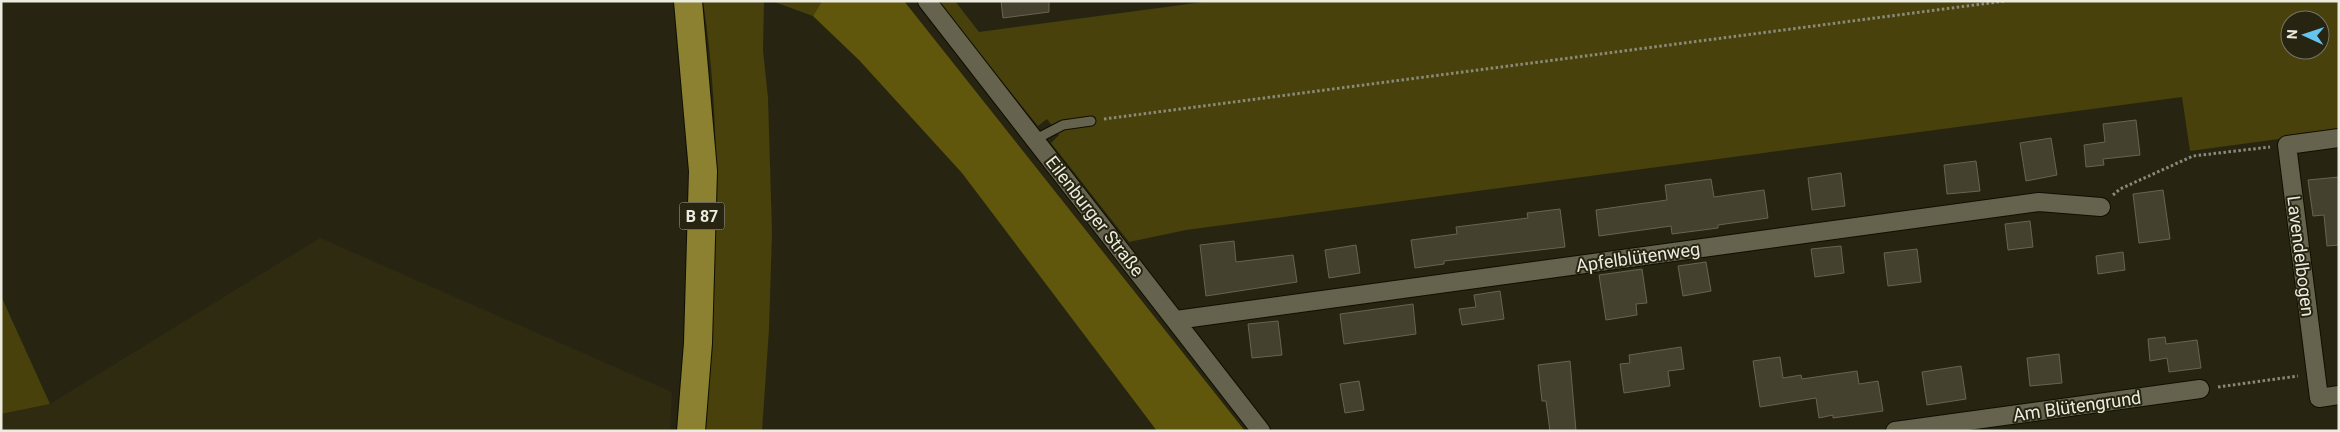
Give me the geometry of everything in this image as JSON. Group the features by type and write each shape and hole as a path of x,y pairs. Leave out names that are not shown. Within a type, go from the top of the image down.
{"main road":[{"name":"B 87","path":"688,1 703,171 698,343 690,431"}],"street":[{"name":"Eilenburger Straße","path":"927,1 1261,431"},
{"path":"2287,145 2339,138"},
{"name":"Lavendelbogen","path":"2287,145 2319,398 2339,395"},
{"name":"Apfelblütenweg","path":"1176,320 2039,202 2100,207"},
{"name":"Am Blütengrund","path":"1895,431 2200,389"}],"lane":[{"path":"1036,139 1063,125 1091,120"}],"path":[{"path":"1091,120 2005,1"},
{"path":"2100,207 2120,189 2193,156 2287,145"},
{"path":"2200,389 2316,374"}],"shaded area":[{"path":"703,1 764,1 763,50 768,98 772,232 769,329 762,431 704,431 712,323 716,162 710,55"},
{"path":"772,1 822,1 813,16"},
{"path":"822,1 904,1 1245,431 1157,431 962,173 859,60 813,16"},
{"path":"937,1 955,1 979,32 1211,1 2339,1 2339,131 2190,151 2182,97 1186,230 1129,242 1051,143 1059,135 1047,119 1038,126"},
{"path":"320,238 672,392 670,431 1,431 1,414 50,404"},
{"path":"1,296 50,404 1,414"}],"building":[{"path":"1001,1 1049,1 1049,12 1003,18"},
{"path":"2136,120 2140,155 2103,159 2104,165 2086,167 2084,145 2105,142 2103,124"},
{"path":"2051,138 2057,175 2026,181 2020,143"},
{"path":"1976,161 1980,191 1947,194 1944,165"},
{"path":"1841,173 1845,206 1812,210 1808,178"},
{"path":"2339,177 2339,245 2327,246 2324,215 2313,216 2308,180"},
{"path":"1711,179 1714,197 1764,190 1768,218 1718,225 1718,228 1672,234 1671,226 1599,236 1596,210 1667,200 1665,185"},
{"path":"2163,190 2170,239 2139,243 2133,194"},
{"path":"1560,209 1565,247 1444,261 1444,264 1415,268 1411,240 1457,234 1456,227 1528,218 1527,213"},
{"path":"2030,221 2033,247 2008,250 2005,224"},
{"path":"1234,241 1236,262 1293,255 1297,282 1206,296 1200,245"},
{"path":"1356,245 1360,273 1329,278 1325,250"},
{"path":"1841,246 1844,273 1815,277 1811,249"},
{"path":"1917,249 1921,282 1888,286 1884,253"},
{"path":"2123,252 2125,270 2098,274 2096,256"},
{"path":"1706,262 1711,291 1683,296 1678,266"},
{"path":"1642,269 1647,303 1636,304 1637,315 1606,320 1599,275"},
{"path":"1500,291 1504,319 1462,325 1459,309 1476,307 1474,295"},
{"path":"1413,304 1416,334 1344,344 1340,314"},
{"path":"1278,321 1282,355 1252,358 1248,324"},
{"path":"2165,337 2166,344 2197,340 2201,368 2169,372 2167,358 2150,361 2148,339"},
{"path":"1681,347 1684,369 1668,371 1670,386 1624,393 1620,364 1630,363 1629,355"},
{"path":"2059,354 2062,383 2030,386 2027,358"},
{"path":"1780,357 1783,378 1801,375 1802,379 1857,371 1859,384 1878,381 1883,411 1833,418 1833,415 1819,418 1816,398 1760,407 1753,361"},
{"path":"1570,361 1576,431 1550,431 1546,401 1542,401 1538,365"},
{"path":"1961,366 1966,399 1927,405 1922,372"},
{"path":"1359,381 1364,410 1345,413 1340,384"}]}
